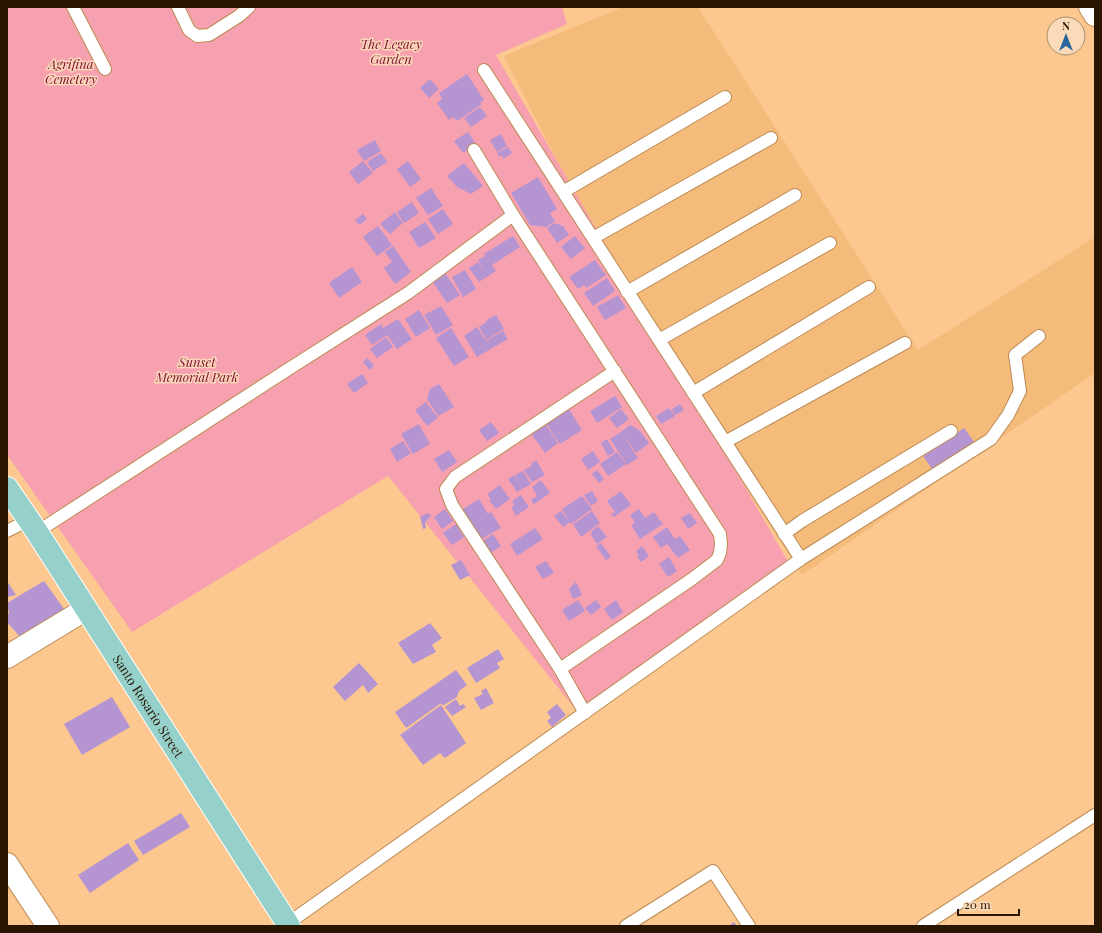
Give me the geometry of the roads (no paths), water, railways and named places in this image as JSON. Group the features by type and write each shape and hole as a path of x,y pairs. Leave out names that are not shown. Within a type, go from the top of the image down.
{"main road":[{"name":"Santo Rosario Street","path":"7,488 33,526 288,925"}],"street":[{"path":"1090,7 1095,16"},
{"path":"7,657 86,609"},
{"path":"7,864 48,926"}],"lane":[{"path":"73,7 105,69"},
{"path":"178,7 189,30 197,36 209,35 239,16 249,7"},
{"path":"484,70 801,559"},
{"path":"563,192 725,97"},
{"path":"592,238 771,138"},
{"path":"474,150 513,215 720,534 720,553 717,560 692,579 560,669"},
{"path":"627,292 795,195"},
{"path":"7,531 33,526 280,374 408,293 513,215"},
{"path":"659,340 830,243"},
{"path":"693,393 869,287"},
{"path":"288,925 801,559 991,439 1008,415 1020,391 1015,355 1039,336"},
{"path":"725,442 905,343"},
{"path":"585,713 560,669 452,505 446,489 455,477 615,371"},
{"path":"784,534 802,521 951,431"},
{"path":"923,926 1095,815"},
{"path":"626,926 713,871 749,926"}],"park label":[{"name":"The Legacy Garden","path":"391,52"},
{"name":"Agrifina Cemetery","path":"71,72"},
{"name":"Sunset Memorial Park","path":"197,370"}]}
